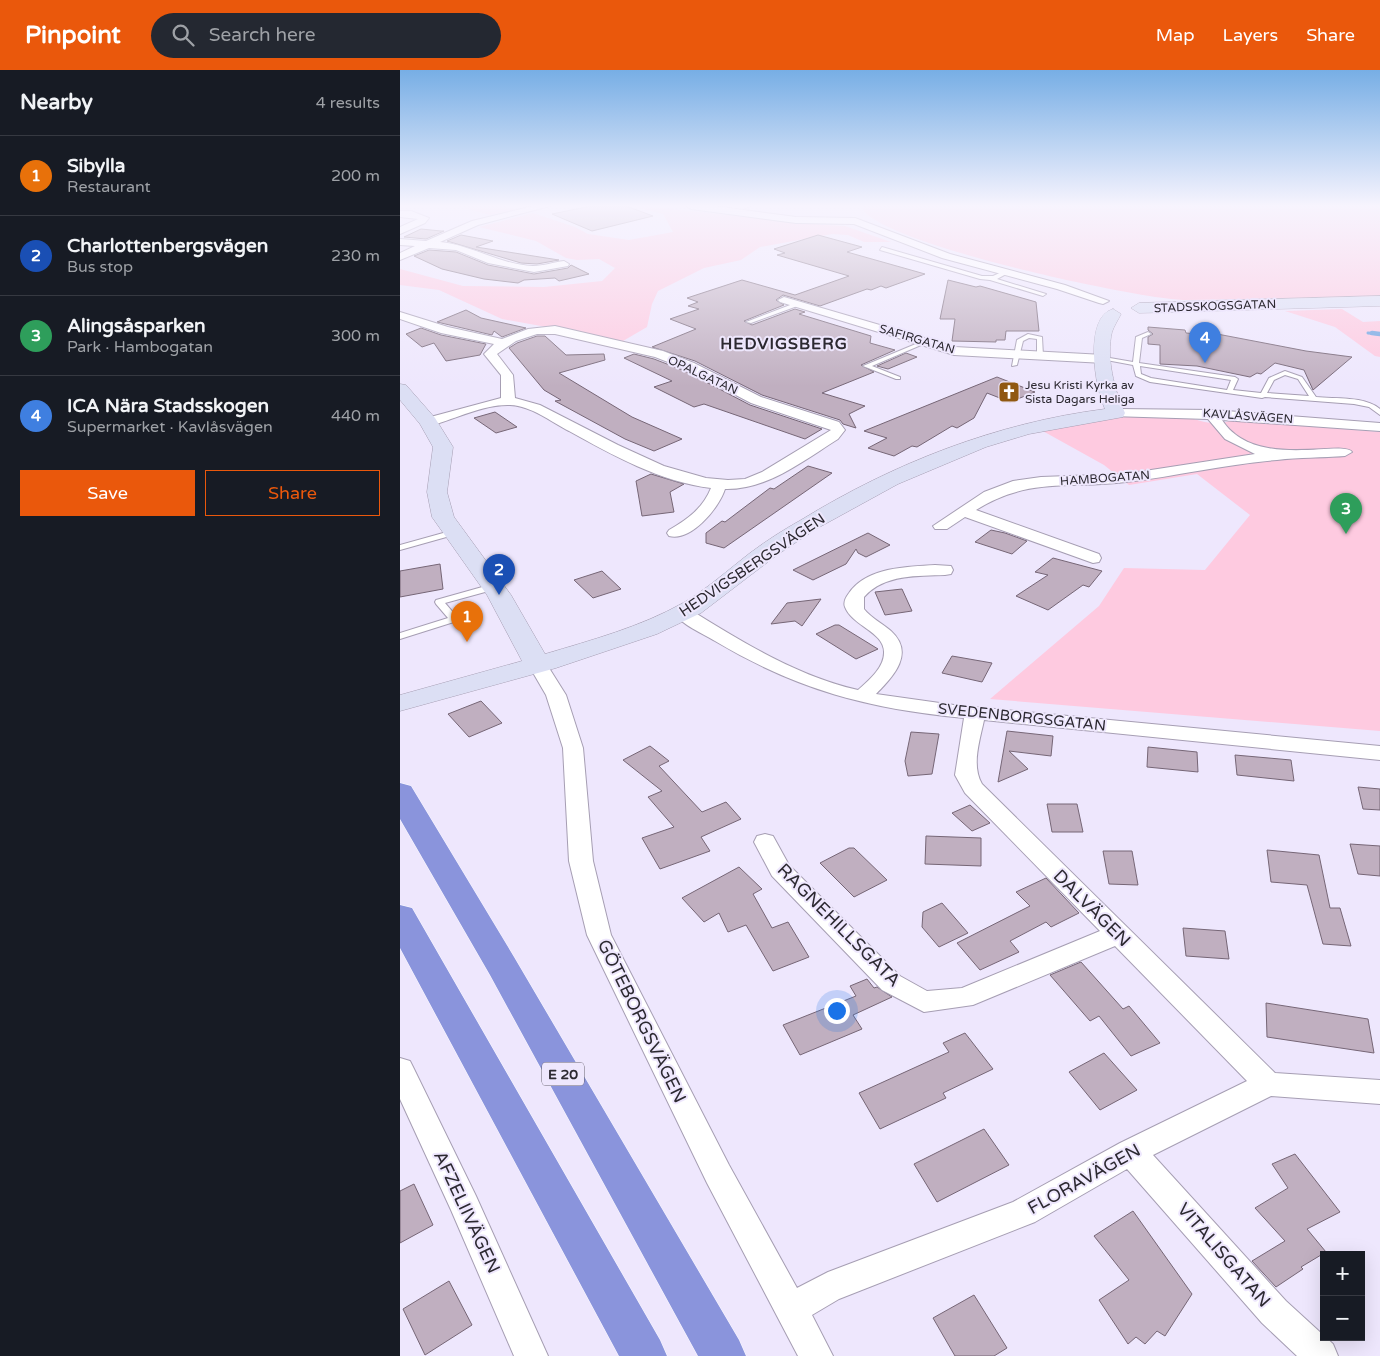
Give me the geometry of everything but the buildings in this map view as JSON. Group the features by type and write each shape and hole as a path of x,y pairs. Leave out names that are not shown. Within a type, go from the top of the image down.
{"highway":[{"name":"E 20","path":"400,793 502,966 723,1356"},
{"path":"400,917 644,1356"}],"street":[{"path":"518,266 534,269 552,266"},
{"path":"986,266 1115,304 1104,332 1104,359 1106,394 1116,413"},
{"name":"STADSSKOGSGATAN","path":"1115,304 1132,314 1139,308 1380,301"},
{"name":"SAFIRGATAN","path":"791,302 954,351 1015,360 1040,356 1104,359"},
{"path":"400,315 446,330 501,342"},
{"name":"OPALGATAN","path":"428,422 508,400 533,405 621,452 702,483 719,486 747,483 761,478 834,436 838,430 834,425 756,400 690,366 643,350 542,330 525,333 501,342"},
{"path":"501,342 490,354 507,375 508,400"},
{"path":"403,398 428,422 443,447 437,492 443,517 493,587 537,664"},
{"name":"KAVLÅSVÄGEN","path":"1116,413 1213,414 1380,426"},
{"name":"HEDVIGSBERGSVÄGEN","path":"400,703 643,632 683,613 804,528 890,481 1018,429 1081,416 1116,413"},
{"path":"1213,414 1217,426 1223,432 1249,446 1278,455 1345,452"},
{"name":"HAMBOGATAN","path":"941,526 989,495 1013,486 1125,478 1278,455"},
{"path":"675,533 696,521 706,512 716,499 719,486"},
{"path":"963,512 1093,558"},
{"path":"862,697 885,671 894,654 893,646 889,640 859,616 854,607 854,599 860,588 872,582 904,572 945,570"},
{"name":"SVEDENBORGSGATAN","path":"683,613 761,659 822,686 862,697 975,712 1243,741 1380,753"},
{"name":"GÖTEBORGSVÄGEN","path":"537,664 556,695 573,748 581,861 599,935 718,1174 792,1308 816,1356"},
{"name":"DALVÄGEN","path":"975,712 966,764 966,775 973,788 1268,1084"},
{"name":"RAGNEHILLSGATA","path":"765,842 780,870 884,976 891,983 924,1002 964,998 1118,934"},
{"name":"AFZELIIVÄGEN","path":"400,1069 466,1206 531,1356"},
{"path":"1268,1084 1380,1092"},
{"name":"FLORAVÄGEN","path":"792,1308 828,1288 1024,1212 1130,1152 1268,1084"},
{"name":"VITALISGATAN","path":"1130,1152 1158,1180 1274,1312 1321,1356"}],"lane":[{"path":"941,266 982,278 992,278 1006,272"},
{"path":"992,278 1043,294"},
{"path":"749,322 791,302"},
{"path":"1148,334 1140,337 1138,342 1138,376 1143,378 1262,396 1371,405 1380,404"},
{"path":"1015,360 1020,340 1033,336 1040,338 1040,356"},
{"path":"898,378 866,366 925,342"},
{"path":"1104,359 1235,379 1229,392"},
{"path":"1262,396 1271,379 1279,374 1285,374 1300,378 1315,400"},
{"path":"1371,405 1380,413"},
{"path":"400,548 454,532"},
{"path":"400,636 454,619 438,602 493,587"}],"shaded area":[{"path":"611,266 713,266 704,268 658,291 652,304 647,327 623,341 502,319 439,290 400,285 400,269 463,286 544,287 602,281 615,268"},
{"path":"1010,266 1380,266 1380,297 1185,300 1066,280"},
{"path":"1342,309 1363,322 1380,321 1380,357 1375,356 1335,327 1285,311"},
{"path":"1182,415 1213,423 1231,420 1380,432 1380,731 990,699 1099,606 1124,568 1205,570 1250,515 1197,474 1129,485 1104,465 1041,430 1110,416"}],"waterway":[{"path":"1368,333 1380,334 1372,333"}],"place":[{"name":"ICA Nära Stadsskogen","path":"1205,363"},
{"name":"Jesu Kristi Kyrka av Sista Dagars Heliga","path":"1009,392"},
{"name":"Alingsåsparken","path":"1346,534"},
{"name":"Charlottenbergsvägen","path":"499,595"},
{"name":"Sibylla","path":"467,642"}],"district":[{"name":"HEDVIGSBERG","path":"784,343"}]}
